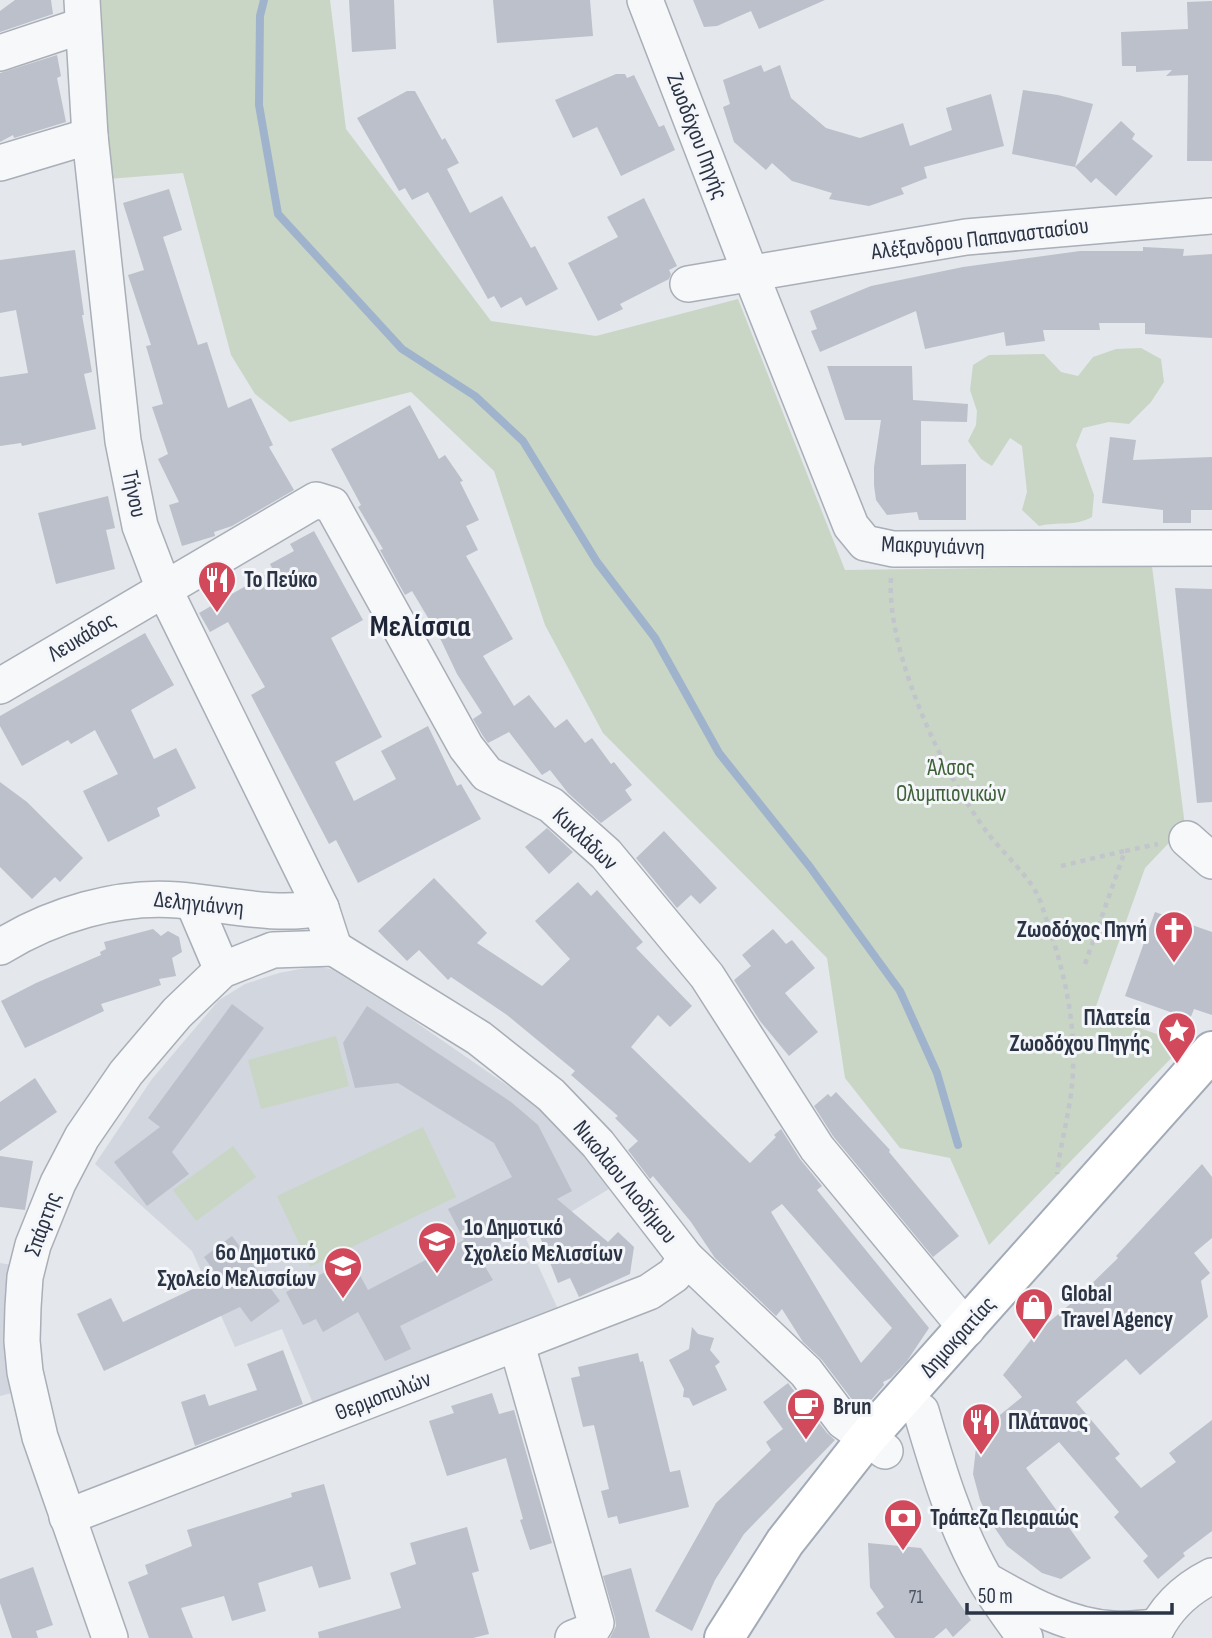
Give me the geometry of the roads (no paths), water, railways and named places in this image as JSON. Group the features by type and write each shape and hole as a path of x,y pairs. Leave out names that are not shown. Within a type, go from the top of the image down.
{"main road":[{"name":"Δημοκρατίας","path":"748,1638 876,1445 967,1328 1212,1051"},
{"name":"Δημοκρατίας","path":"724,1638 785,1542 876,1445 921,1411 1212,1089"}],"street":[{"name":"Ζωοδόχου Πηγής","path":"645,0 750,272"},
{"path":"0,53 72,29 83,14"},
{"name":"Τήνου","path":"83,14 90,136 123,441 141,526 164,589 321,908 334,948"},
{"path":"0,163 90,136"},
{"name":"Αλέξανδρου Παπαναστασίου","path":"688,284 966,237 1212,216"},
{"name":"Μακρυγιάννη","path":"750,272 851,526 866,543 893,549 1212,548"},
{"name":"Κυκλάδων","path":"164,589 316,500 332,505 466,747 487,774 551,805 606,854 707,976 817,1148 967,1328"},
{"name":"Λευκάδος","path":"0,686 164,589"},
{"name":"Δεληγιάννη","path":"0,947 48,923 84,911 139,899 284,912 321,908"},
{"path":"194,902 222,970"},
{"name":"Σπάρτης","path":"110,1638 40,1437 25,1372 23,1307 25,1277 33,1245 58,1183 82,1137 118,1083 177,1013 222,970 273,950 334,948"},
{"name":"Νικολάου Λιοδήμου","path":"334,948 479,1038 551,1095 598,1144 687,1258 806,1372 843,1421 876,1445"},
{"name":"Θερμοπυλών","path":"67,1517 649,1292 674,1275 687,1258"},
{"path":"517,1345 596,1623 591,1631 573,1638"},
{"path":"921,1411 941,1480 960,1529 985,1580 1025,1638"},
{"path":"985,1580 1030,1605 1074,1621 1112,1629 1159,1624 1183,1593 1212,1576"}],"waterway":[{"path":"264,0 260,16 259,105 278,214 402,349 475,396 523,441 597,562 655,638 719,753 810,867 900,991 937,1073 958,1145"}],"place":[{"name":"Το Πεύκο","path":"217,614"},
{"name":"Ζωοδόχος Πηγή","path":"1174,964"},
{"name":"Πλατεία Ζωοδόχου Πηγής","path":"1177,1065"},
{"name":"1ο Δημοτικό Σχολείο Μελισσίων","path":"437,1275"},
{"name":"6ο Δημοτικό Σχολείο Μελισσίων","path":"343,1300"},
{"name":"Global Travel Agency","path":"1034,1341"},
{"name":"Brun","path":"806,1441"},
{"name":"Πλάτανος","path":"981,1456"},
{"name":"Τράπεζα Πειραιώς","path":"903,1552"}],"district":[{"name":"Μελίσσια","path":"420,627"}],"park label":[{"name":"Άλσος Ολυμπιονικών","path":"951,781"}]}
